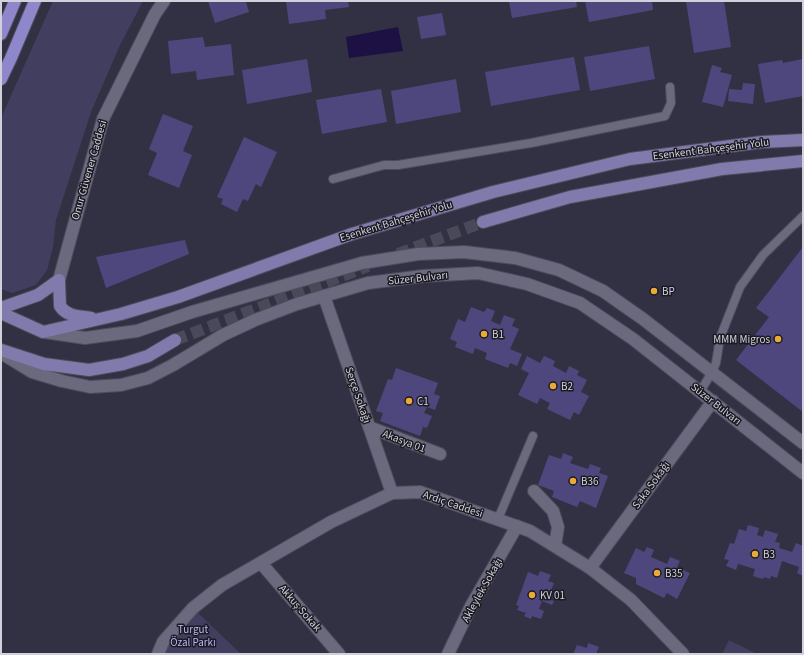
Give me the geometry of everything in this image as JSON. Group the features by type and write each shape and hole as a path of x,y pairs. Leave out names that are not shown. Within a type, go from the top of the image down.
{"highway":[{"path":"1,34 15,1"},
{"path":"1,79 35,1"}],"main road":[{"name":"Esenkent Bahçeşehir Yolu","path":"43,332 121,314 178,297 352,234 493,192 630,159 762,142 803,140"},
{"name":"Esenkent Bahçeşehir Yolu","path":"483,222 570,197 599,191 722,170 803,161"},
{"path":"1,308 38,295 58,280"},
{"path":"58,280 60,306 62,310 72,315 98,319"},
{"path":"1,313 43,332"},
{"path":"1,351 44,364 88,370 123,364 148,356 175,340"}],"street":[{"name":"Onur Güvener Caddesi","path":"58,280 103,119 155,14 164,1"},
{"name":"Süzer Bulvarı","path":"43,332 85,338 137,332 192,312 362,263 418,254 464,252 515,258 559,270 603,291 643,318 803,443"},
{"name":"Süzer Bulvarı","path":"1,351 32,372 62,381 90,387 122,385 148,378 223,335 255,320 297,304 368,283 423,276 478,272 527,284 580,303 633,339 803,473"},
{"name":"Serçe Sokağı","path":"324,296 392,493"},
{"name":"Saka Sokağı","path":"590,568 712,401"},
{"name":"Akasya 01","path":"369,427 440,454"},
{"path":"534,491 553,510 558,527 555,546"},
{"name":"Ardıç Caddesi","path":"158,654 163,642 193,608 222,585 331,522 392,493 420,492 530,531 555,546 590,568 631,600 683,654"},
{"name":"Akleylek Sokağı","path":"448,654 471,606 517,526"},
{"name":"Akkuş Sokak","path":"261,563 339,654"}],"lane":[{"path":"333,179 384,165 398,166 531,143 665,116 671,103 670,87"},
{"path":"700,392 716,363 720,338 740,287 763,255 803,216"},
{"path":"498,519 533,436"}],"green space":[{"path":"53,1 143,1 120,45 91,112 56,220 53,247 47,270 36,285 12,293 1,289 1,118"},
{"name":"Turgut Özal Parkı","path":"193,608 241,654 158,654"},
{"path":"729,640 757,654 722,654"}],"shaded area":[{"path":"398,27 403,51 349,58 346,37"}],"building":[{"path":"208,1 249,1 246,2 249,12 215,23"},
{"path":"286,1 348,1 349,7 325,10 326,19 289,24"},
{"path":"509,1 576,1 577,7 512,18"},
{"path":"585,1 652,1 653,10 589,22"},
{"path":"686,1 724,1 731,47 694,53"},
{"path":"442,13 446,35 421,39 417,17"},
{"path":"203,37 205,47 231,44 234,75 197,80 196,71 171,74 168,41"},
{"path":"649,46 655,79 590,91 584,57"},
{"path":"574,57 580,90 491,106 485,72"},
{"path":"307,59 312,92 247,104 242,70"},
{"path":"803,59 803,96 765,103 758,64 782,60 783,63"},
{"path":"712,65 722,68 720,72 732,75 723,107 702,102"},
{"path":"456,79 461,112 396,124 391,91"},
{"path":"743,83 755,84 753,104 728,101 729,89 742,90"},
{"path":"381,89 387,122 322,134 316,100"},
{"path":"163,114 193,126 183,151 192,155 179,188 148,175 157,153 149,149"},
{"path":"244,137 277,152 261,187 256,184 248,201 243,199 237,212 221,204 223,199 217,197"},
{"path":"185,240 189,254 106,288 96,257"},
{"name":"MMM Migros","path":"803,247 803,412 736,360 769,317 756,308"},
{"name":"B1","path":"471,307 484,312 487,308 495,311 491,321 500,325 504,315 515,319 512,326 519,329 510,349 522,354 517,366 510,363 508,368 485,359 487,353 475,348 473,354 455,347 457,342 450,339 458,319 465,322"},
{"name":"B2","path":"527,356 540,363 544,356 555,361 553,366 566,373 569,366 579,371 577,375 587,380 581,392 589,396 579,415 574,412 570,420 547,409 550,403 540,398 537,404 518,395 529,373 521,369"},
{"name":"C1","path":"396,368 438,383 434,394 440,396 435,410 427,407 424,413 432,416 427,428 423,427 420,436 380,421 383,413 376,411 388,379 392,380"},
{"name":"B36","path":"563,453 573,457 570,463 588,469 590,464 601,468 599,473 608,476 596,508 580,501 577,507 552,497 554,491 538,485 549,455 561,459"},
{"name":"B3","path":"748,525 759,528 757,535 763,537 765,530 778,534 775,542 780,543 779,548 792,552 796,543 803,546 803,576 797,573 799,567 782,561 777,578 771,576 770,579 764,577 763,579 753,576 755,569 738,564 736,570 726,566 729,560 724,559 730,543 734,544 739,529 746,531"},
{"name":"B35","path":"647,547 654,550 651,557 667,564 670,557 680,561 677,567 690,573 677,599 667,593 664,598 636,584 636,578 624,573 636,548 644,552"},
{"name":"KV 01","path":"540,571 551,575 548,581 554,583 550,593 546,592 544,597 554,601 552,605 542,601 539,609 544,611 541,619 532,616 531,619 524,616 526,613 517,610 519,606 516,605 528,572 538,576"},
{"path":"588,643 599,647 596,654 573,654 577,645 587,648"}],"tunnel":[{"path":"398,254 483,222"},
{"path":"175,340 368,266"}],"place":[{"name":"BP","path":"654,291"},
{"name":"B1","path":"484,334"},
{"name":"MMM Migros","path":"778,339"},
{"name":"B2","path":"553,386"},
{"name":"C1","path":"409,401"},
{"name":"B36","path":"573,481"},
{"name":"B3","path":"755,554"},
{"name":"B35","path":"657,573"},
{"name":"KV 01","path":"532,595"}]}
